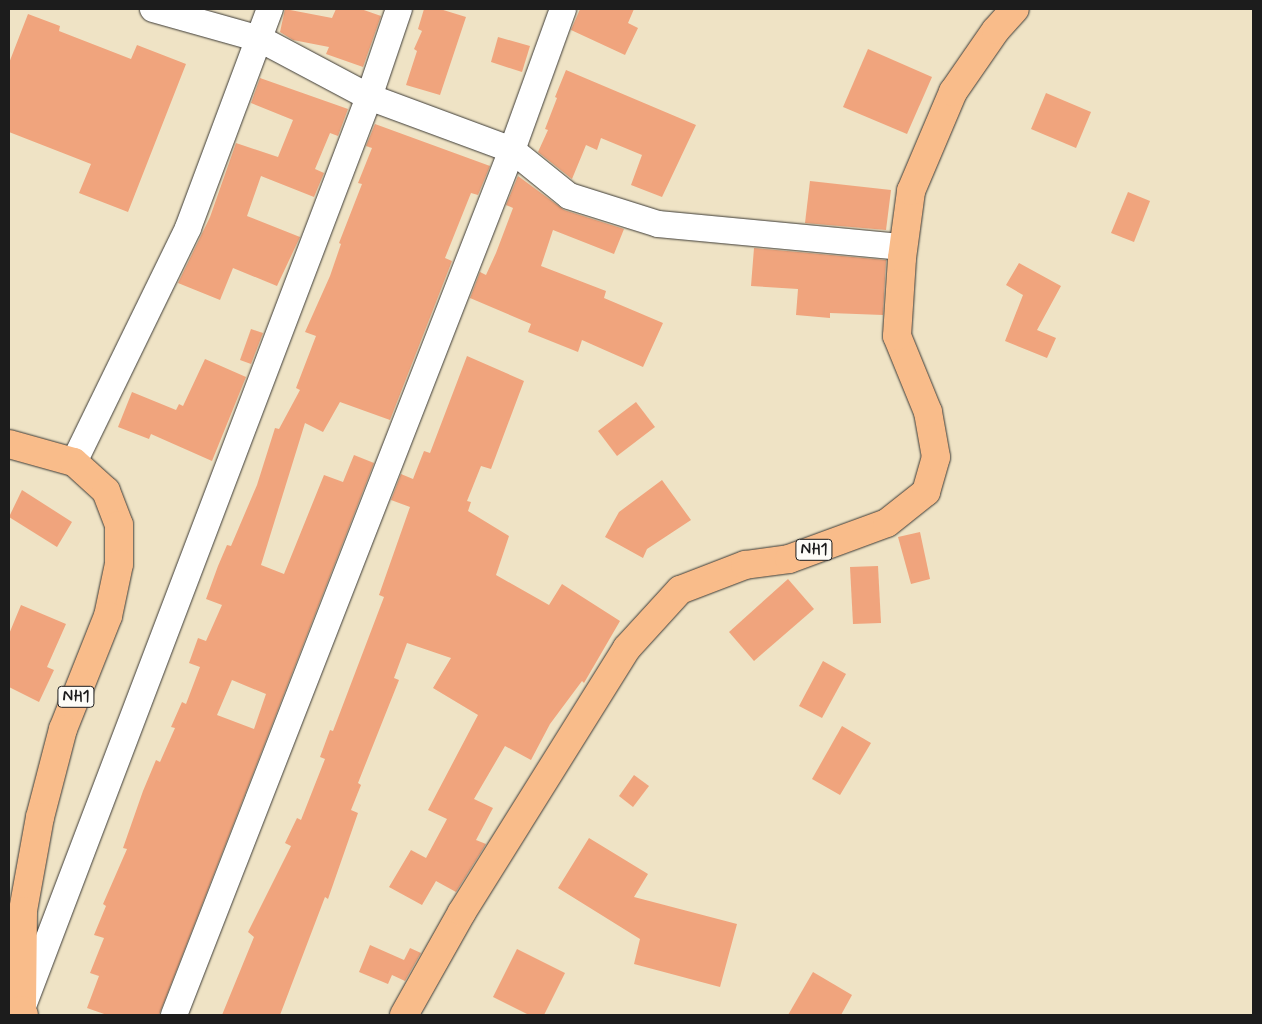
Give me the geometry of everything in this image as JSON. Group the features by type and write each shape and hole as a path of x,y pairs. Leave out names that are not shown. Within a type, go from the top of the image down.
{"highway":[{"name":"NH1","path":"404,1015 462,912 627,648 680,590 745,565 789,559 887,523 926,492 936,457 928,412 897,336 903,247 911,191 953,92 996,30 1015,9"},
{"name":"NH1","path":"9,444 74,462 106,491 119,525 119,564 108,616 63,729 40,817 23,911 21,1014"}],"street":[{"path":"153,9 260,39 368,97 512,150 569,196 658,224 903,247"},
{"path":"74,462 188,228 270,9"},
{"path":"21,1014 368,97 399,9"},
{"path":"174,1015 512,150 563,9"}],"building":[{"path":"285,9 332,18 336,9 361,9 381,16 363,67 326,54 329,47 293,40 280,32"},
{"path":"424,9 440,9 466,17 440,95 406,85 417,51 414,49 422,31 418,29"},
{"path":"580,9 634,9 628,23 638,28 625,55 571,30"},
{"path":"28,14 60,26 59,31 131,59 137,45 186,64 128,212 79,193 91,164 9,132 9,63"},
{"path":"498,37 530,46 522,72 491,62"},
{"path":"868,49 932,77 907,134 843,107"},
{"path":"566,70 696,125 662,197 631,185 642,155 601,138 597,150 586,145 572,179 538,152 548,130 545,129"},
{"path":"260,78 348,109 338,136 330,133 315,169 324,173 314,197 261,176 247,216 300,237 277,286 233,268 220,300 178,283 210,217 236,143 278,157 293,120 251,103"},
{"path":"1046,93 1091,112 1076,148 1031,129"},
{"path":"375,124 490,166 478,195 471,193 445,258 452,261 390,420 340,402 323,432 305,423 261,565 284,574 324,475 343,482 354,455 374,463 159,1015 107,1015 87,1008 99,976 90,973 104,938 94,935 106,906 103,904 127,849 123,848 143,791 156,760 160,762 175,728 171,727 182,702 186,704 200,667 189,663 198,638 206,641 222,605 206,599 218,566 227,545 231,546 257,485 275,428 279,429 300,390 296,388 316,336 305,332 330,276 341,244 339,243 362,184 358,183 372,148 366,146","holes":["232,680 266,694 254,729 217,715"]},
{"path":"518,176 564,210 624,229 614,254 553,230 541,266 606,291 604,298 663,323 643,367 582,340 578,352 528,332 531,324 470,298 480,272 486,275 496,253 513,208 506,205"},
{"path":"810,181 891,190 886,230 805,223"},
{"path":"1128,192 1150,201 1134,242 1111,233"},
{"path":"754,248 886,260 883,315 830,313 830,318 796,315 798,289 751,286"},
{"path":"1019,263 1061,286 1037,330 1056,338 1047,358 1005,341 1023,295 1006,285"},
{"path":"251,329 263,333 251,364 240,360"},
{"path":"467,356 524,381 491,469 481,466 467,501 471,502 468,511 509,536 496,575 549,605 562,584 620,621 584,683 582,681 550,724 531,760 505,746 474,799 493,808 476,840 486,844 456,892 436,881 422,905 389,887 411,850 426,858 447,819 428,810 478,715 433,688 451,658 407,643 394,678 399,680 358,783 361,785 351,810 358,813 328,899 325,897 280,1015 222,1015 254,937 248,932 291,846 285,843 297,818 301,820 325,759 320,757 330,730 333,731 384,597 379,595 410,507 391,500 401,474 413,479 424,451 430,453"},
{"path":"205,359 246,377 212,461 151,434 149,439 118,427 132,392 176,410 179,404 183,406"},
{"path":"636,402 655,427 617,456 598,431"},
{"path":"662,480 691,520 647,549 643,558 605,537 619,512"},
{"path":"22,490 72,522 57,547 9,517"},
{"path":"920,532 930,579 911,584 898,537"},
{"path":"878,566 881,623 853,624 850,567"},
{"path":"788,579 814,609 754,661 729,632"},
{"path":"21,605 66,624 47,667 54,670 39,702 9,687 9,634"},
{"path":"823,661 846,674 822,718 799,706"},
{"path":"842,726 871,743 840,795 812,779"},
{"path":"634,775 649,786 633,807 619,796"},
{"path":"589,838 648,874 634,897 737,924 720,987 634,964 640,939 558,888"},
{"path":"370,945 404,960 410,948 421,953 405,981 392,975 388,984 359,972"},
{"path":"517,949 565,973 544,1015 529,1015 493,997"},
{"path":"813,972 852,995 841,1015 788,1015"}]}
